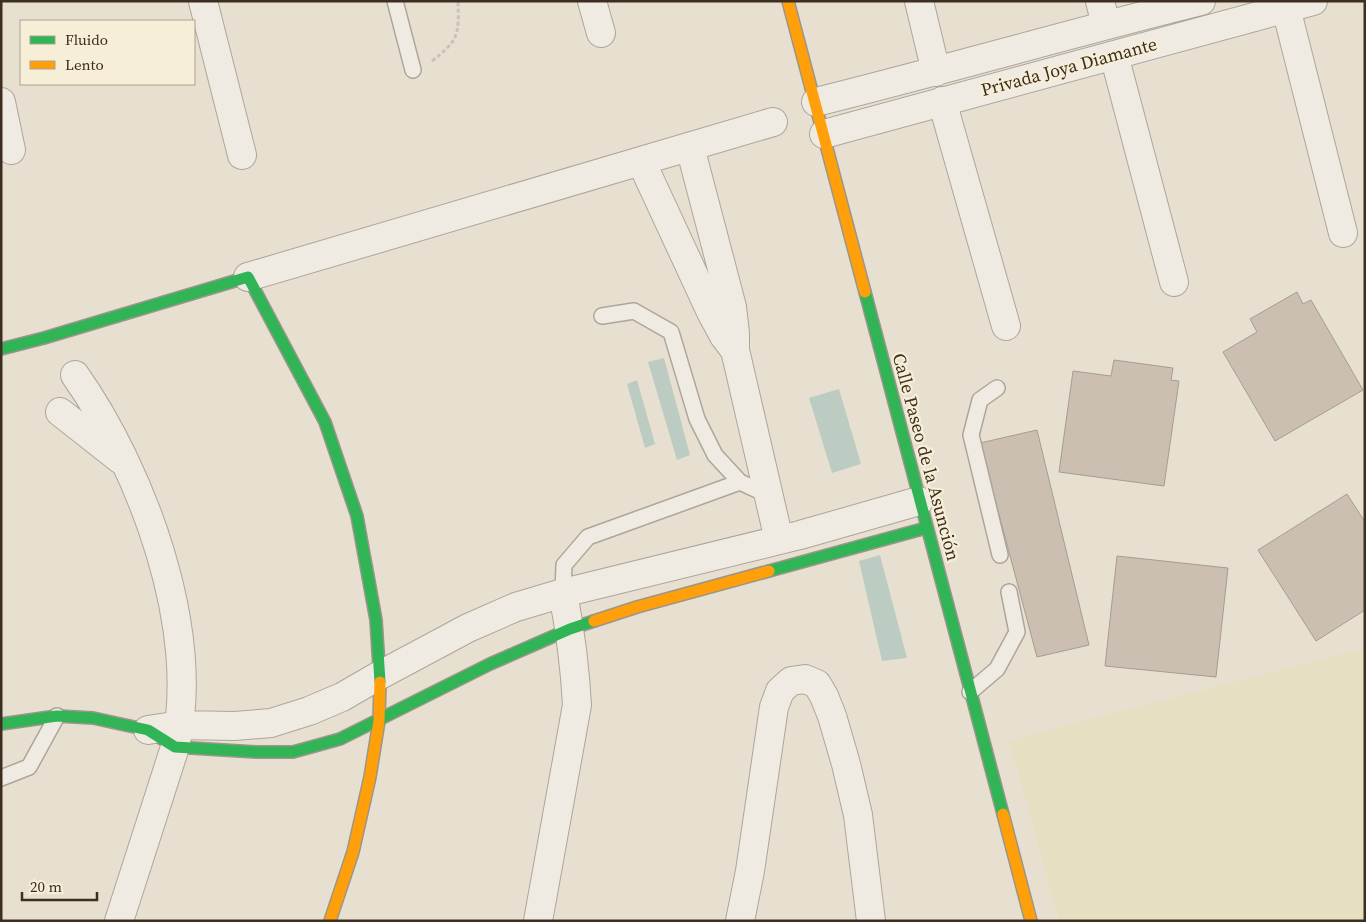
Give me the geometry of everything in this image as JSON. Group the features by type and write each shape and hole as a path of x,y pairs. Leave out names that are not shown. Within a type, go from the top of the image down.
{"street":[{"path":"203,1 242,155"},
{"path":"592,1 601,33"},
{"name":"Calle Paseo de la Asunción","path":"788,1 1031,921"},
{"path":"919,1 936,72"},
{"name":"Privada Joya Diamante","path":"816,102 936,72 1103,13 1201,1"},
{"name":"Privada Joya Diamante","path":"824,134 1313,1"},
{"path":"1286,8 1343,233"},
{"path":"1114,55 1174,282"},
{"path":"942,101 1006,326"},
{"path":"1,102 11,150"},
{"path":"1,349 44,338 773,122"},
{"path":"690,147 732,307 735,350 779,540"},
{"path":"641,161 711,312 724,336 735,350"},
{"path":"248,277 325,422 357,516 376,620 380,674 379,721 370,778 353,852 330,921"},
{"path":"74,375 95,404 126,464 159,548 174,606 182,666 178,736 119,921"},
{"path":"60,412 126,464"},
{"path":"178,736 235,726 271,723 309,711 342,697 380,674 468,628 516,607 563,593 779,540 919,501"},
{"path":"1,724 57,716 93,718 257,752 293,752 340,739 490,664 570,629 637,607 926,528"},
{"path":"743,549 750,576"},
{"path":"538,921 577,705 570,629 563,593"},
{"path":"740,921 750,871 774,707 780,691 791,681 804,679 817,684 824,696 844,756 858,815 872,921"}],"lane":[{"path":"395,1 413,70"},
{"path":"602,316 634,311 671,332 697,418 715,455 740,482 768,494"},
{"path":"997,388 980,400 971,435 1000,555"},
{"path":"563,593 564,565 588,537 740,482"},
{"path":"970,692 996,669 1017,632 1009,592"},
{"path":"1,778 29,767 57,716"}],"path":[{"path":"432,61 449,48 455,37 459,23 458,1"}],"shaded area":[{"path":"664,358 690,455 677,460 648,362"},
{"path":"637,380 655,444 645,448 627,384"},
{"path":"839,389 861,464 832,473 809,398"},
{"path":"880,555 907,658 882,661 859,561"},
{"path":"1365,648 1365,921 1059,921 1009,740"}],"building":[{"path":"1297,292 1303,304 1311,300 1363,390 1275,441 1223,352 1257,332 1250,319"},
{"path":"1114,360 1173,368 1171,380 1179,381 1164,486 1059,472 1073,371 1111,376"},
{"path":"1037,430 1089,645 1037,657 980,443"},
{"path":"1347,494 1365,522 1365,610 1316,641 1258,550"},
{"path":"1117,556 1228,568 1216,677 1105,666"}],"traffic: fast":[{"path":"1,349 248,277 325,422 357,516 376,620 380,682"},
{"path":"865,292 1003,814"},
{"path":"769,571 926,528"},
{"path":"1,724 57,716 93,718 148,730 175,747 257,752 293,752 340,739 490,664 570,629 594,621"}],"traffic: slow":[{"path":"788,1 865,292"},
{"path":"594,621 637,607 769,571"},
{"path":"330,921 353,852 370,777 379,721 380,682"},
{"path":"1003,814 1031,921"}]}
